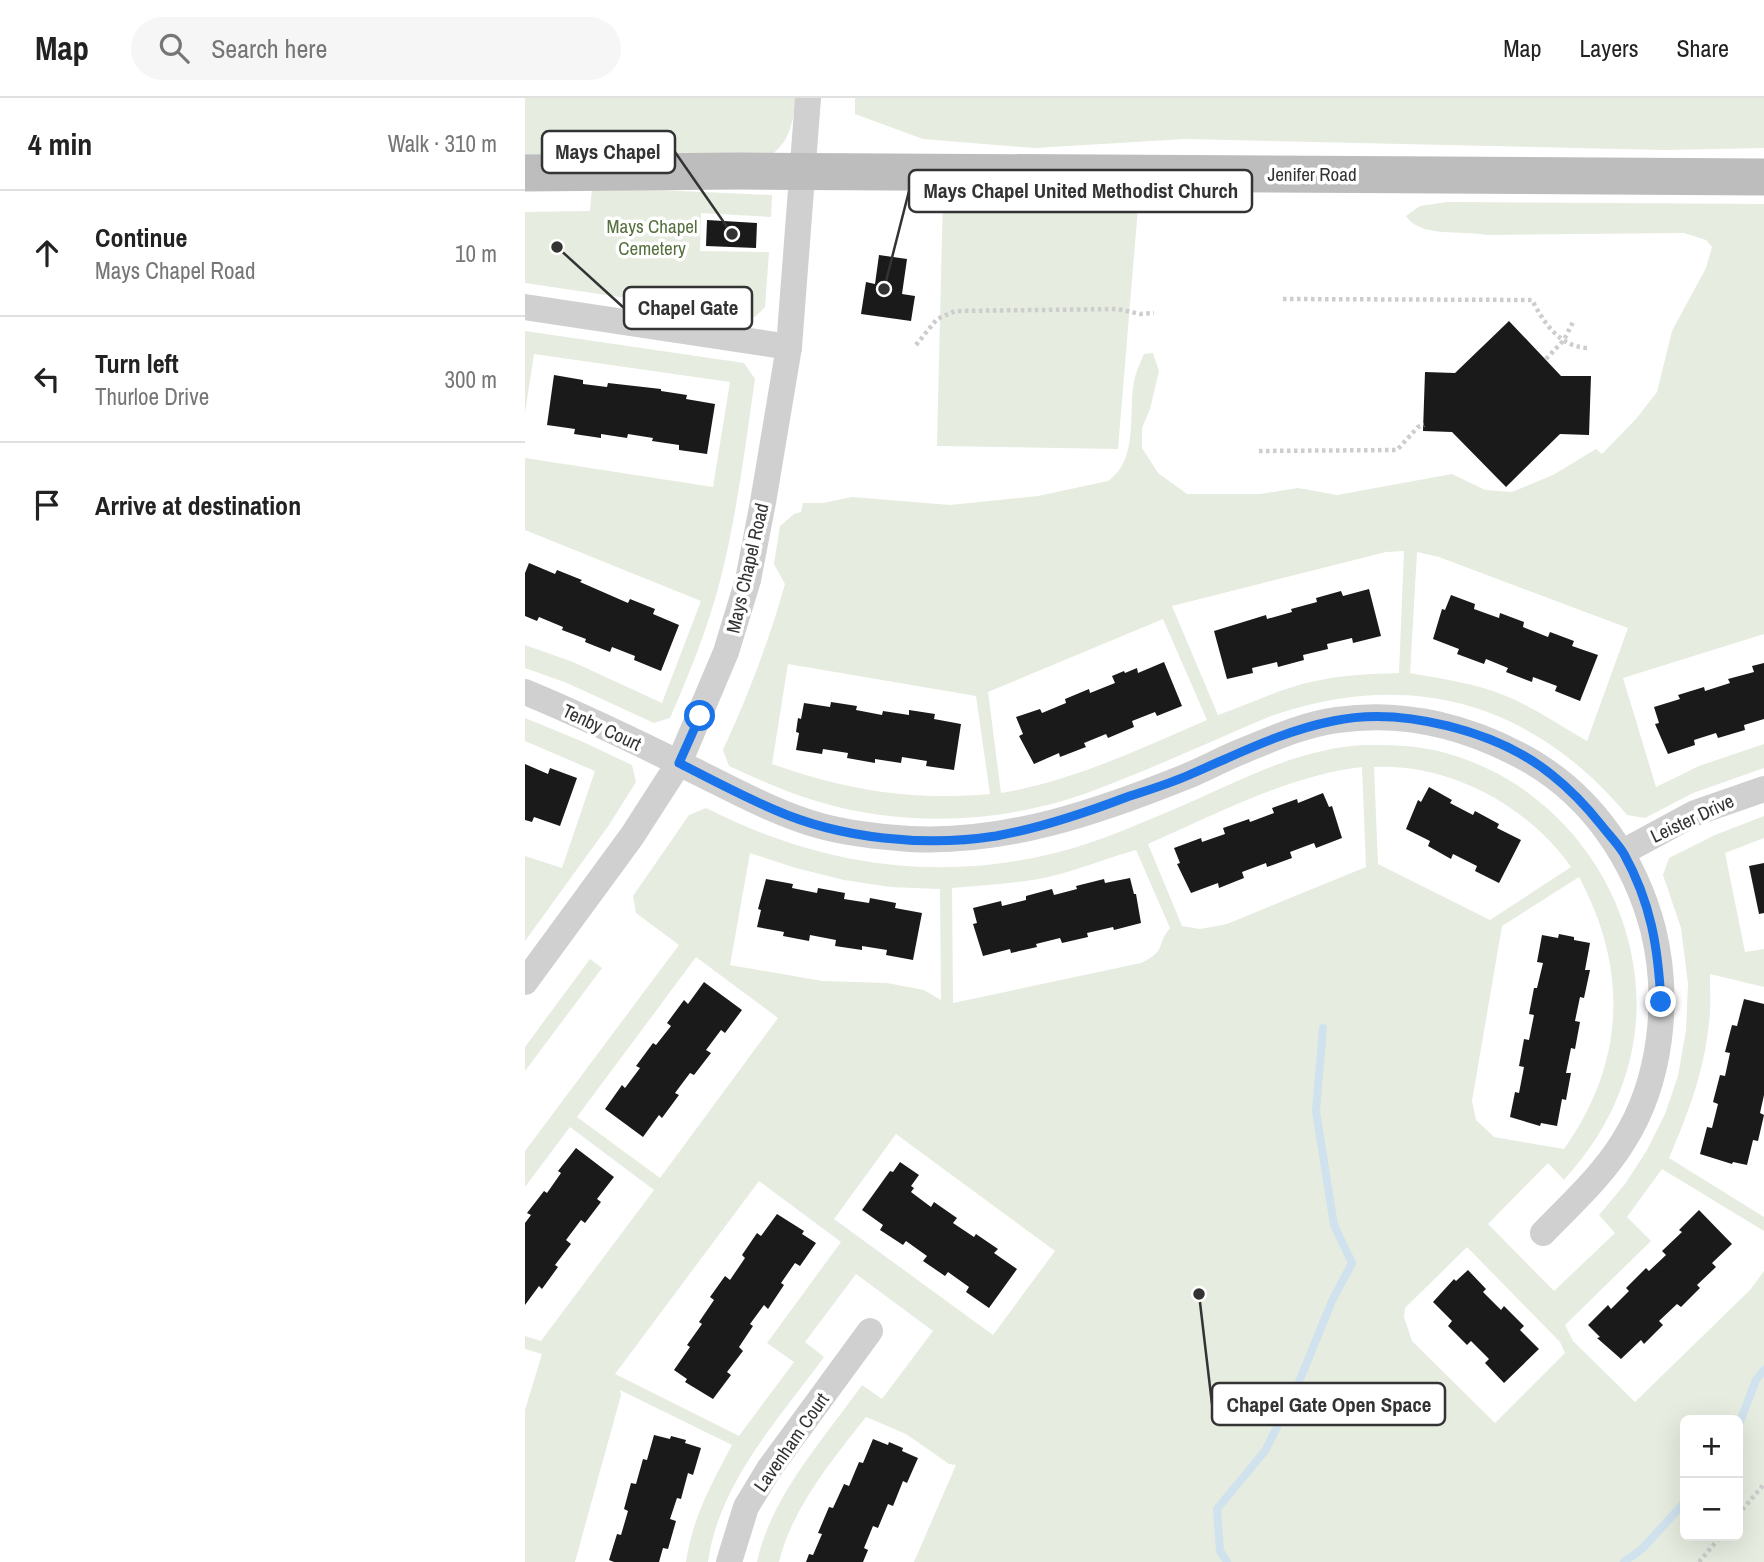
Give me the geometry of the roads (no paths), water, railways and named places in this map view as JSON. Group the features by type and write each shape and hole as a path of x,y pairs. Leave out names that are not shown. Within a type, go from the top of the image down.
{"street":[{"name":"Mays Chapel Road","path":"525,982 632,836 679,763 726,652 748,580 764,502 789,347 808,98"},
{"name":"Jenifer Road","path":"525,173 801,171 1764,177"},
{"path":"525,307 789,347"},
{"name":"Tenby Court","path":"525,692 577,713 776,811 823,827 910,839 950,840 996,836 1081,814 1186,777 1243,750 1335,720 1413,719 1459,729 1503,746 1550,773 1584,804 1623,852 1645,901 1658,952 1661,1002 1656,1056 1645,1097 1624,1140 1593,1182 1543,1233"},
{"name":"Leister Drive","path":"1623,852 1695,813 1764,789"},
{"name":"Lavenham Court","path":"729,1562 746,1507 769,1469 870,1331"}],"waterway":[{"path":"1227,1562 1220,1551 1217,1509 1265,1451 1296,1389 1332,1301 1352,1263 1334,1225 1316,1111 1323,1028"},
{"path":"1743,1415 1756,1380 1764,1370"},
{"path":"1624,1562 1642,1549 1680,1507"}],"place":[{"name":"Mays Chapel","path":"732,234"},
{"name":"Chapel Gate","path":"557,247"},
{"name":"Mays Chapel United Methodist Church","path":"884,289"},
{"name":"Chapel Gate Open Space","path":"1199,1294"}],"park label":[{"name":"Mays Chapel Cemetery","path":"652,237"}]}
